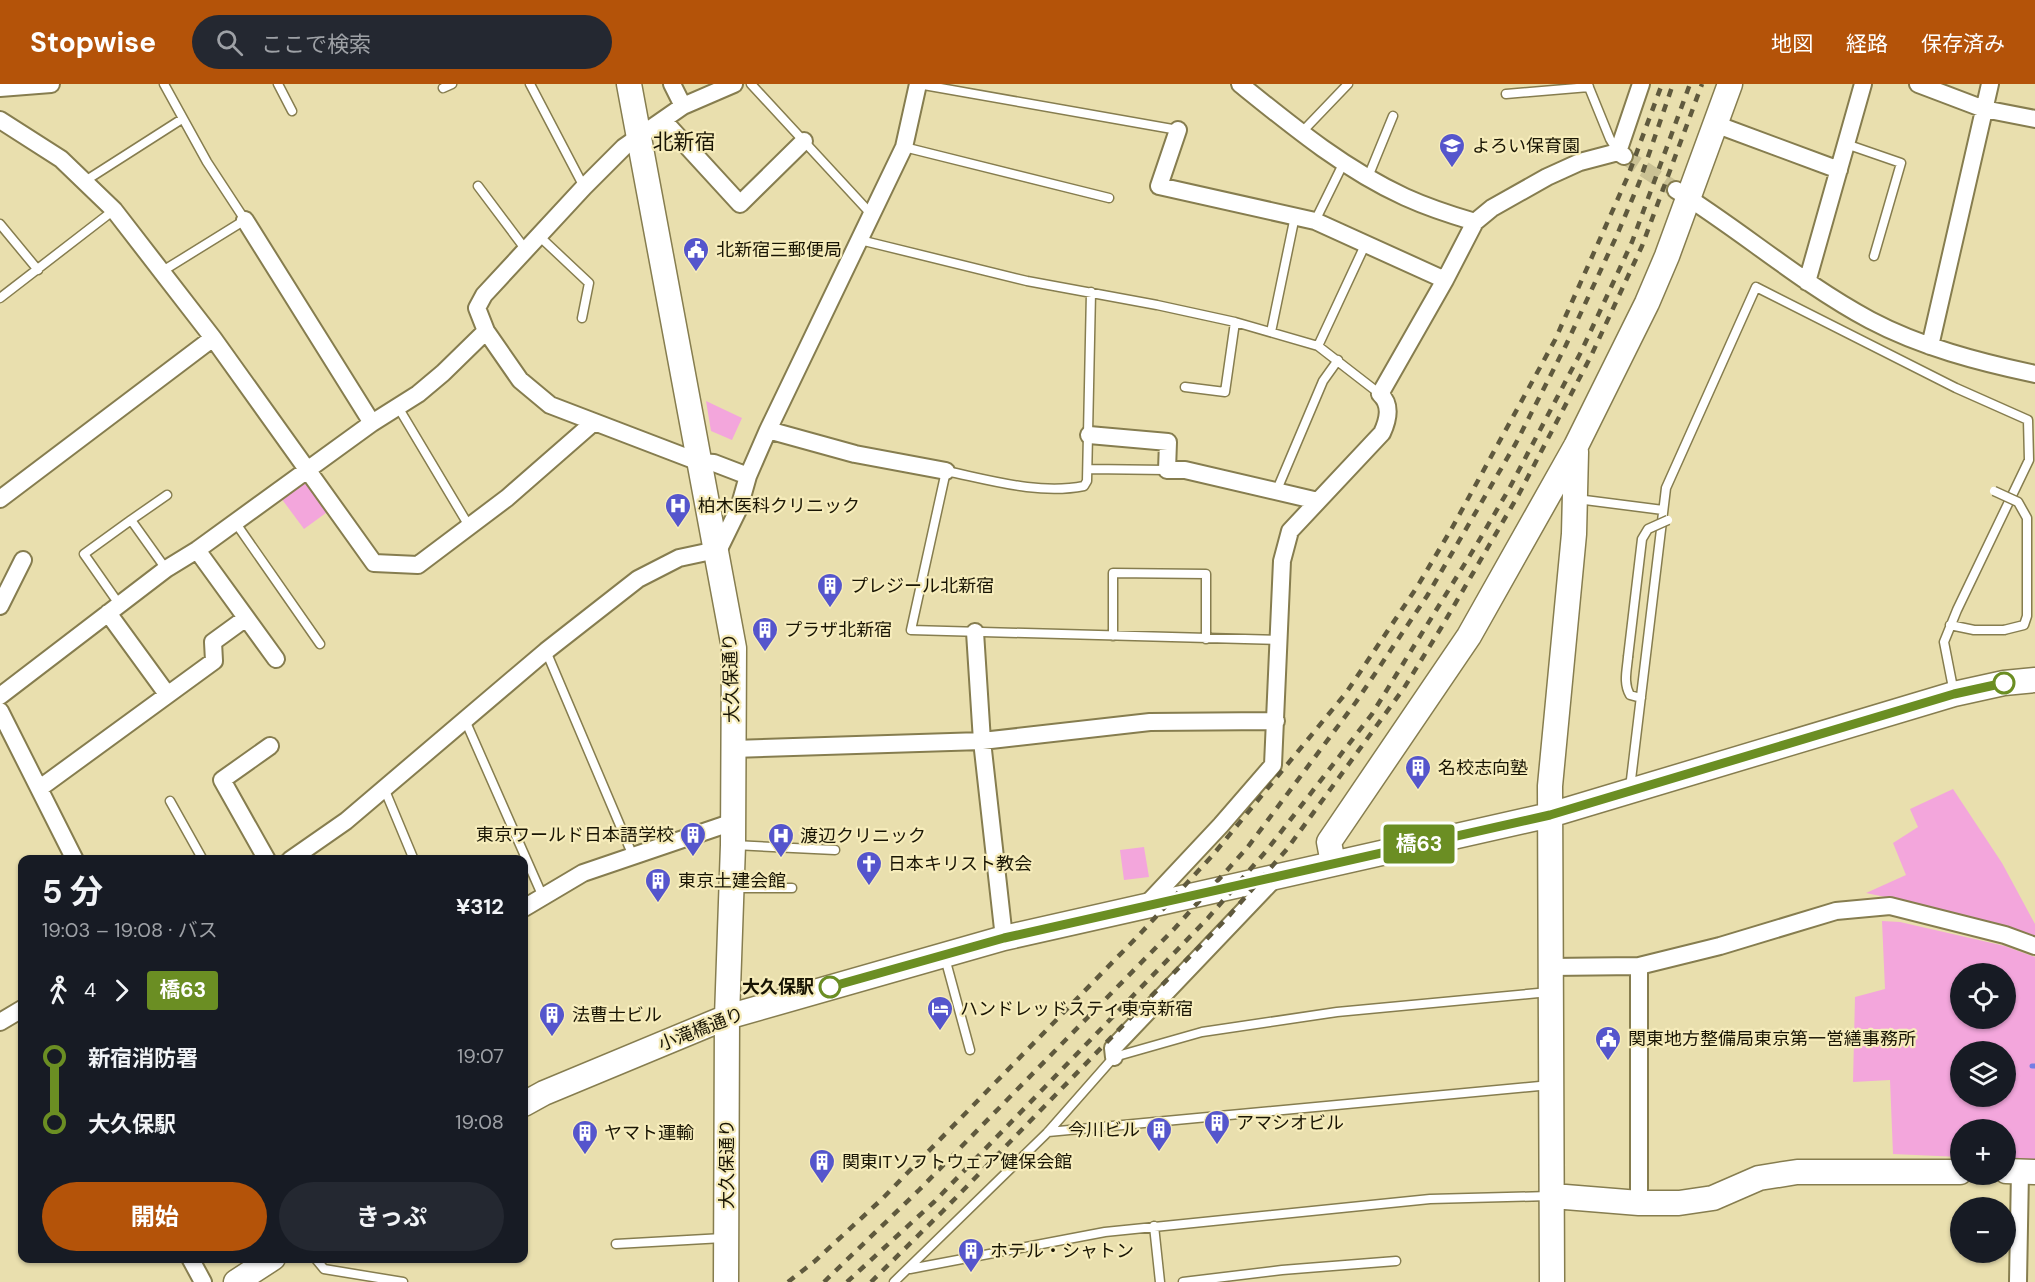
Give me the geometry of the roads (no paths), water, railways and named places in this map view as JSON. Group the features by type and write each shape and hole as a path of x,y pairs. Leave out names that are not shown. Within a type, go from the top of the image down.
{"street":[{"path":"0,88 51,84"},
{"name":"大久保通り","path":"629,84 734,648 733,833 727,1017 726,1282"},
{"path":"672,84 683,106"},
{"path":"734,84 683,106 624,147 484,295 477,308 486,331 520,380 550,405 699,462 714,463 748,476"},
{"path":"302,855 346,821 546,651 638,579 680,558 706,552 717,553 738,508 748,476 768,430 904,147 918,84"},
{"path":"1240,84 1301,133 1368,177 1406,198 1475,222"},
{"path":"1146,906 1274,765 1282,561 1290,531 1382,433 1389,416 1387,403 1380,394 1475,222 1492,208 1547,177 1580,162 1621,154 1641,84"},
{"path":"1333,863 1329,842 1469,636 1576,446 1647,303 1667,256 1682,194 1716,124 1730,84"},
{"path":"1807,282 1863,84"},
{"path":"1918,84 1984,109 2035,119"},
{"path":"1930,346 1990,84"},
{"path":"0,120 61,159 114,210 213,338 374,563 418,566 507,498 594,422"},
{"path":"663,120 740,204 804,141"},
{"path":"1716,124 1839,170"},
{"path":"1178,130 1159,186 1315,221 1445,280"},
{"path":"1682,194 1807,282 1871,321 1930,346 2035,374"},
{"path":"245,220 372,423"},
{"path":"2,689 166,569 197,550 372,423 418,394 486,331"},
{"path":"0,499 213,338"},
{"path":"768,430 855,454 946,471"},
{"path":"1089,435 1168,442 1167,470 1185,470 1318,501"},
{"path":"1552,1282 1550,786 1574,534 1576,446"},
{"path":"197,550 276,659"},
{"path":"0,606 23,560"},
{"path":"113,609 167,694"},
{"path":"40,788 214,661 213,642 246,618"},
{"path":"975,632 982,741 1004,938"},
{"name":"小滝橋通り","path":"528,1102 544,1093 727,1017 1004,938 1550,815 1954,694 2004,683 2035,680"},
{"path":"0,711 73,855"},
{"path":"733,748 982,741 1150,722 1276,721"},
{"path":"264,855 222,780 270,746"},
{"path":"528,906 583,873 633,856 733,833"},
{"path":"1114,1057 1113,1048 1277,875"},
{"path":"1550,967 1639,966 1720,946 1836,911 1890,906 2005,935 2035,946"},
{"path":"1639,966 1639,1203"},
{"path":"0,1022 18,1012"},
{"path":"1553,1196 1639,1203 1679,1203 1713,1198 1759,1178 1797,1172 1950,1172"},
{"path":"2018,1282 2020,1172"},
{"path":"193,1263 203,1282"},
{"path":"236,1282 265,1263"}],"lane":[{"path":"160,272 245,220 182,119 164,84"},
{"path":"278,84 292,111"},
{"path":"531,84 584,188"},
{"path":"751,84 872,215"},
{"path":"918,84 1178,130"},
{"path":"1301,133 1348,84"},
{"path":"1506,94 1588,86 1610,139 1621,154"},
{"path":"1368,177 1393,116"},
{"path":"85,181 182,119"},
{"path":"1846,144 1901,162 1874,256"},
{"path":"904,147 1109,198"},
{"path":"1315,221 1344,162"},
{"path":"478,186 526,250"},
{"path":"0,298 114,210"},
{"path":"1271,332 1295,216"},
{"path":"0,224 38,270"},
{"path":"539,236 589,283 582,318"},
{"path":"860,240 1027,281 1235,322 1271,332 1318,346 1380,394"},
{"path":"1318,346 1366,243"},
{"path":"1629,791 1666,488 1756,287 1956,388 2028,420 2029,460 1944,642 1954,694"},
{"path":"1091,292 1087,481 1084,486 1042,489 946,471 910,630 1279,640"},
{"path":"1185,387 1225,392 1235,322"},
{"path":"1276,492 1323,381 1338,360"},
{"path":"398,407 469,526"},
{"path":"1089,469 1167,470"},
{"path":"1950,625 1974,630 2004,630 2024,625 2027,616 2027,518 2018,502 1994,491"},
{"path":"113,609 84,554 167,495"},
{"path":"1575,498 1663,510"},
{"path":"131,520 166,569"},
{"path":"1641,698 1630,694 1627,689 1628,657 1642,539 1648,529 1668,520"},
{"path":"235,522 320,644"},
{"path":"1113,636 1113,573 1206,574 1206,639"},
{"path":"546,651 633,856"},
{"path":"465,720 524,855"},
{"path":"384,788 412,855"},
{"path":"170,801 200,855"},
{"path":"733,833 836,850"},
{"path":"528,863 543,897"},
{"path":"731,888 792,888"},
{"path":"944,955 970,1050"},
{"path":"894,1282 1048,1132 1114,1057 1202,1032 1337,1012 1550,992"},
{"path":"1048,1132 1551,1085"},
{"path":"909,1269 1105,1232 1154,1226 1430,1198 1553,1196"},
{"path":"1154,1226 1160,1282"},
{"path":"616,1244 727,1238"},
{"path":"1183,1282 1282,1270 1396,1261"},
{"path":"319,1263 324,1269 403,1282"}],"tunnel":[{"path":"1624,156 1676,190"}],"railway":[{"path":"788,1282 815,1261 882,1199 1139,935 1212,856 1346,693 1417,587 1452,528 1555,340 1628,176 1662,84"},
{"path":"824,1282 919,1190 1175,928 1247,848 1356,702 1427,596 1516,443 1566,345 1617,235 1639,183 1673,84"},
{"path":"847,1282 934,1202 1208,918 1267,850 1372,714 1509,489 1581,352 1632,242 1690,84"},
{"path":"871,1282 943,1211 1228,917 1287,849 1404,688 1519,494 1591,356 1642,246 1702,84"}],"place":[{"name":"よろい保育園","path":"1452,169"},
{"name":"北新宿三郵便局","path":"696,273"},
{"name":"柏木医科クリニック","path":"678,529"},
{"name":"プレジール北新宿","path":"830,609"},
{"name":"プラザ北新宿","path":"765,653"},
{"name":"名校志向塾","path":"1418,791"},
{"name":"東京ワールド日本語学校","path":"693,858"},
{"name":"渡辺クリニック","path":"781,859"},
{"name":"日本キリスト教会","path":"869,887"},
{"name":"東京土建会館","path":"658,904"},
{"name":"大久保駅","path":"830,987"},
{"name":"ハンドレッドスティ東京新宿","path":"940,1032"},
{"name":"法曹士ビル","path":"552,1038"},
{"name":"関東地方整備局東京第一営繕事務所","path":"1608,1062"},
{"name":"アマシオビル","path":"1217,1146"},
{"name":"今川ビル","path":"1159,1153"},
{"name":"ヤマト運輸","path":"585,1156"},
{"name":"関東ITソフトウェア健保会館","path":"822,1185"},
{"name":"ホテル・シャトン","path":"971,1274"}],"district":[{"name":"北新宿","path":"684,142"}]}
